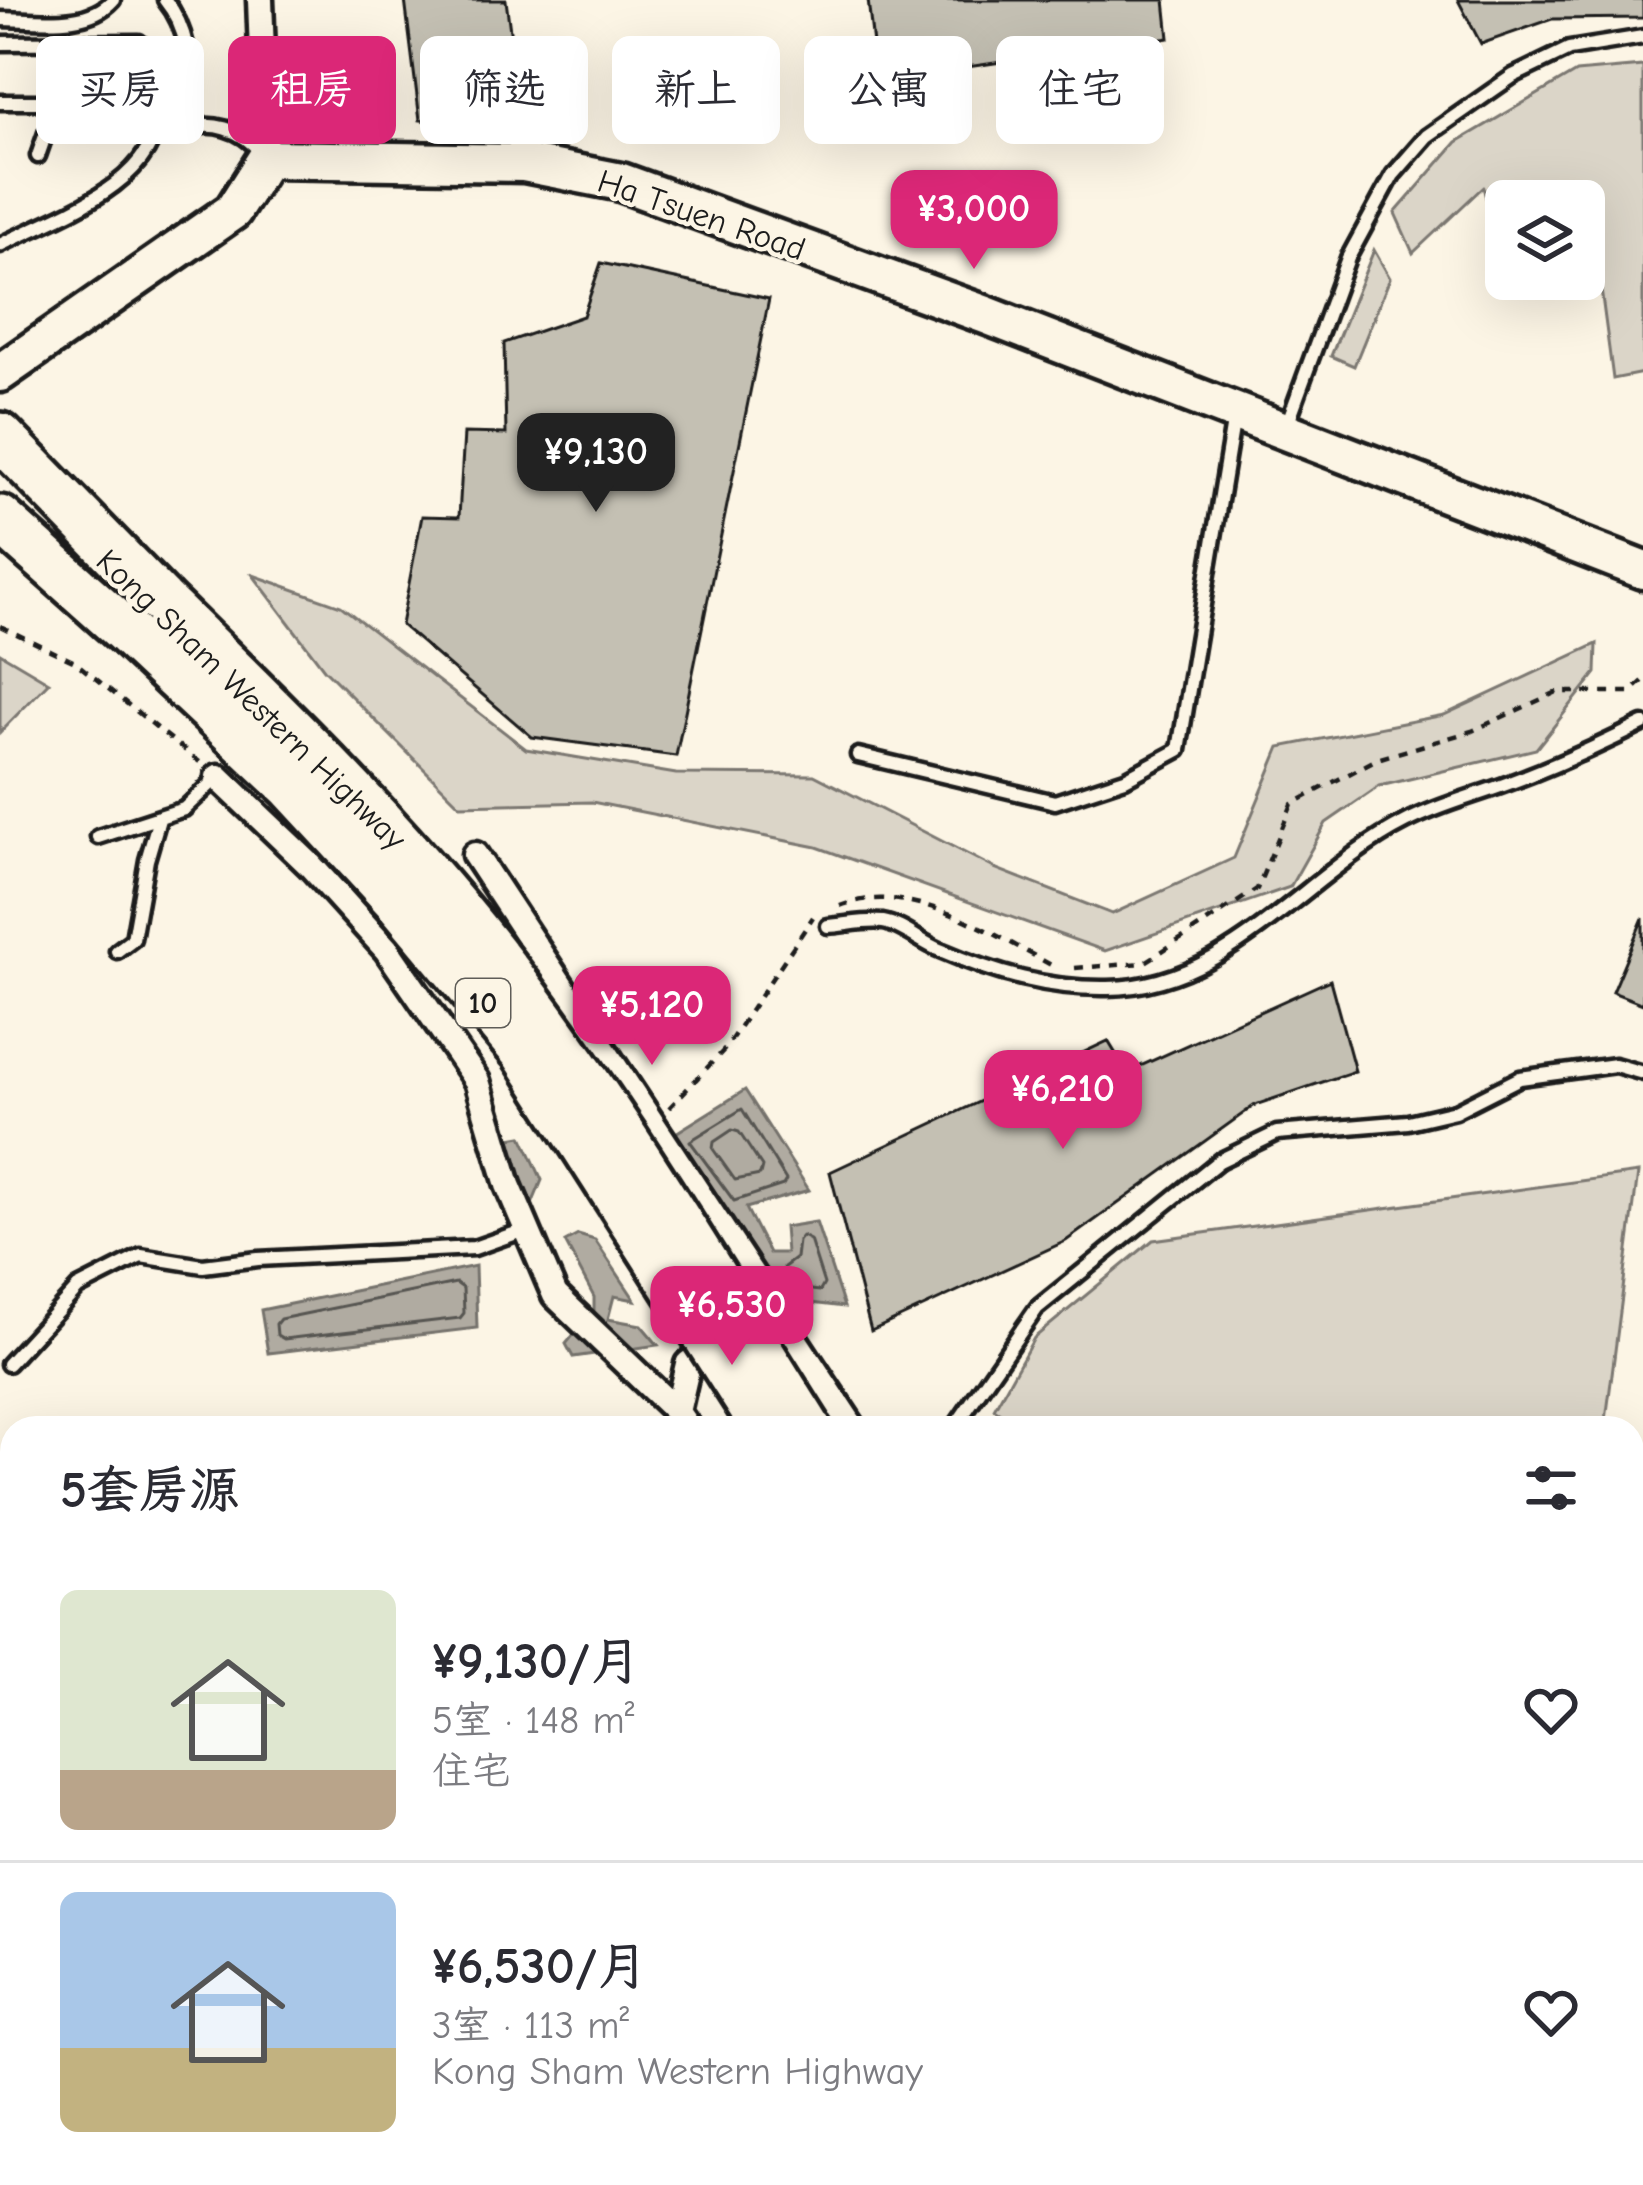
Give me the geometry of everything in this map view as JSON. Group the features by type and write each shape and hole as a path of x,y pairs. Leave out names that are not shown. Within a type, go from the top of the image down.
{"highway":[{"path":"0,436 161,601"},
{"name":"Kong Sham Western Highway","path":"0,463 161,601 329,765 491,951 597,1097 800,1416"},
{"name":"Kong Sham Western Highway","path":"0,519 290,785 401,904 524,1052 757,1416"},
{"path":"0,552 130,635"}],"street":[{"path":"0,373 233,211 266,159 260,0"},
{"name":"Ha Tsuen Road","path":"266,159 524,163 621,182 1643,570"},
{"path":"218,777 309,864 387,950 476,1081 525,1230 555,1295 678,1416"},
{"path":"475,855 846,1416"},
{"path":"682,1416 688,1364 734,1329 778,1316"}],"lane":[{"path":"0,19 82,19 113,0"},
{"path":"164,0 186,36"},
{"path":"1285,431 1348,258 1393,175 1427,136 1513,76 1568,49 1643,37"},
{"path":"0,43 36,43"},
{"path":"0,102 36,102"},
{"path":"204,128 242,134 266,159"},
{"path":"38,156 42,144"},
{"path":"0,245 118,184 142,161 150,144"},
{"path":"858,755 1054,802 1125,779 1179,750 1234,411"},
{"path":"828,926 885,922 935,949 1005,976 1060,988 1114,988 1172,980 1220,955 1292,904 1354,850 1411,819 1509,783 1643,724"},
{"path":"98,837 184,809 218,777"},
{"path":"117,951 133,939 159,819"},
{"path":"494,981 538,1033 734,1329"},
{"path":"962,1416 1037,1308 1219,1161 1277,1132 1408,1122 1455,1111 1520,1078 1615,1065 1643,1073"},
{"path":"8,1364 78,1288 141,1256 203,1266 474,1248 525,1230"}],"path":[{"path":"0,626 75,662 218,777"},
{"path":"653,1126 724,1050 812,917 858,899 939,906 1059,969 1144,963 1257,889 1292,805 1377,759 1472,731 1557,692 1631,692 1643,681"}],"shaded area":[{"path":"1643,66 1643,373 1613,379 1602,300 1605,180 1485,180 1485,194 1483,187 1413,253 1395,213 1457,142 1576,72"},
{"path":"1374,250 1390,278 1354,366 1331,356"},
{"path":"253,575 341,606 526,749 676,774 814,775 994,868 1112,914 1234,858 1280,747 1444,715 1597,644 1596,673 1536,749 1380,786 1326,823 1290,887 1105,951 817,847 592,802 460,805 324,669"},
{"path":"0,653 49,682 0,732"},
{"path":"1638,1173 1607,1416 1005,1416 994,1409 1034,1338 1153,1240"}],"water":[{"path":"745,1090 809,1190 746,1208 769,1253 786,1253 784,1227 816,1222 844,1307 786,1300 671,1136"},
{"path":"522,1136 542,1180 533,1202 504,1193 505,1139"},
{"path":"578,1235 595,1240 635,1300 614,1296 608,1319 641,1325 658,1345 573,1357 566,1344 594,1310 594,1297 565,1242"},
{"path":"475,1266 477,1328 268,1353 261,1310"}],"building":[{"path":"405,0 506,0 511,36 420,36 420,120"},
{"path":"868,0 1165,0 1169,38 996,36 996,63 972,66 972,36 872,36"},
{"path":"1458,0 1643,0 1643,18 1552,19 1481,44"},
{"path":"601,263 769,299 676,756 532,737 401,625 422,516 459,517 464,433 506,434 504,343 583,316"},
{"path":"1643,918 1643,1004 1612,992"},
{"path":"1330,980 1355,1071 1255,1105 1066,1241 871,1331 830,1172 1108,1041 1127,1072"}]}
